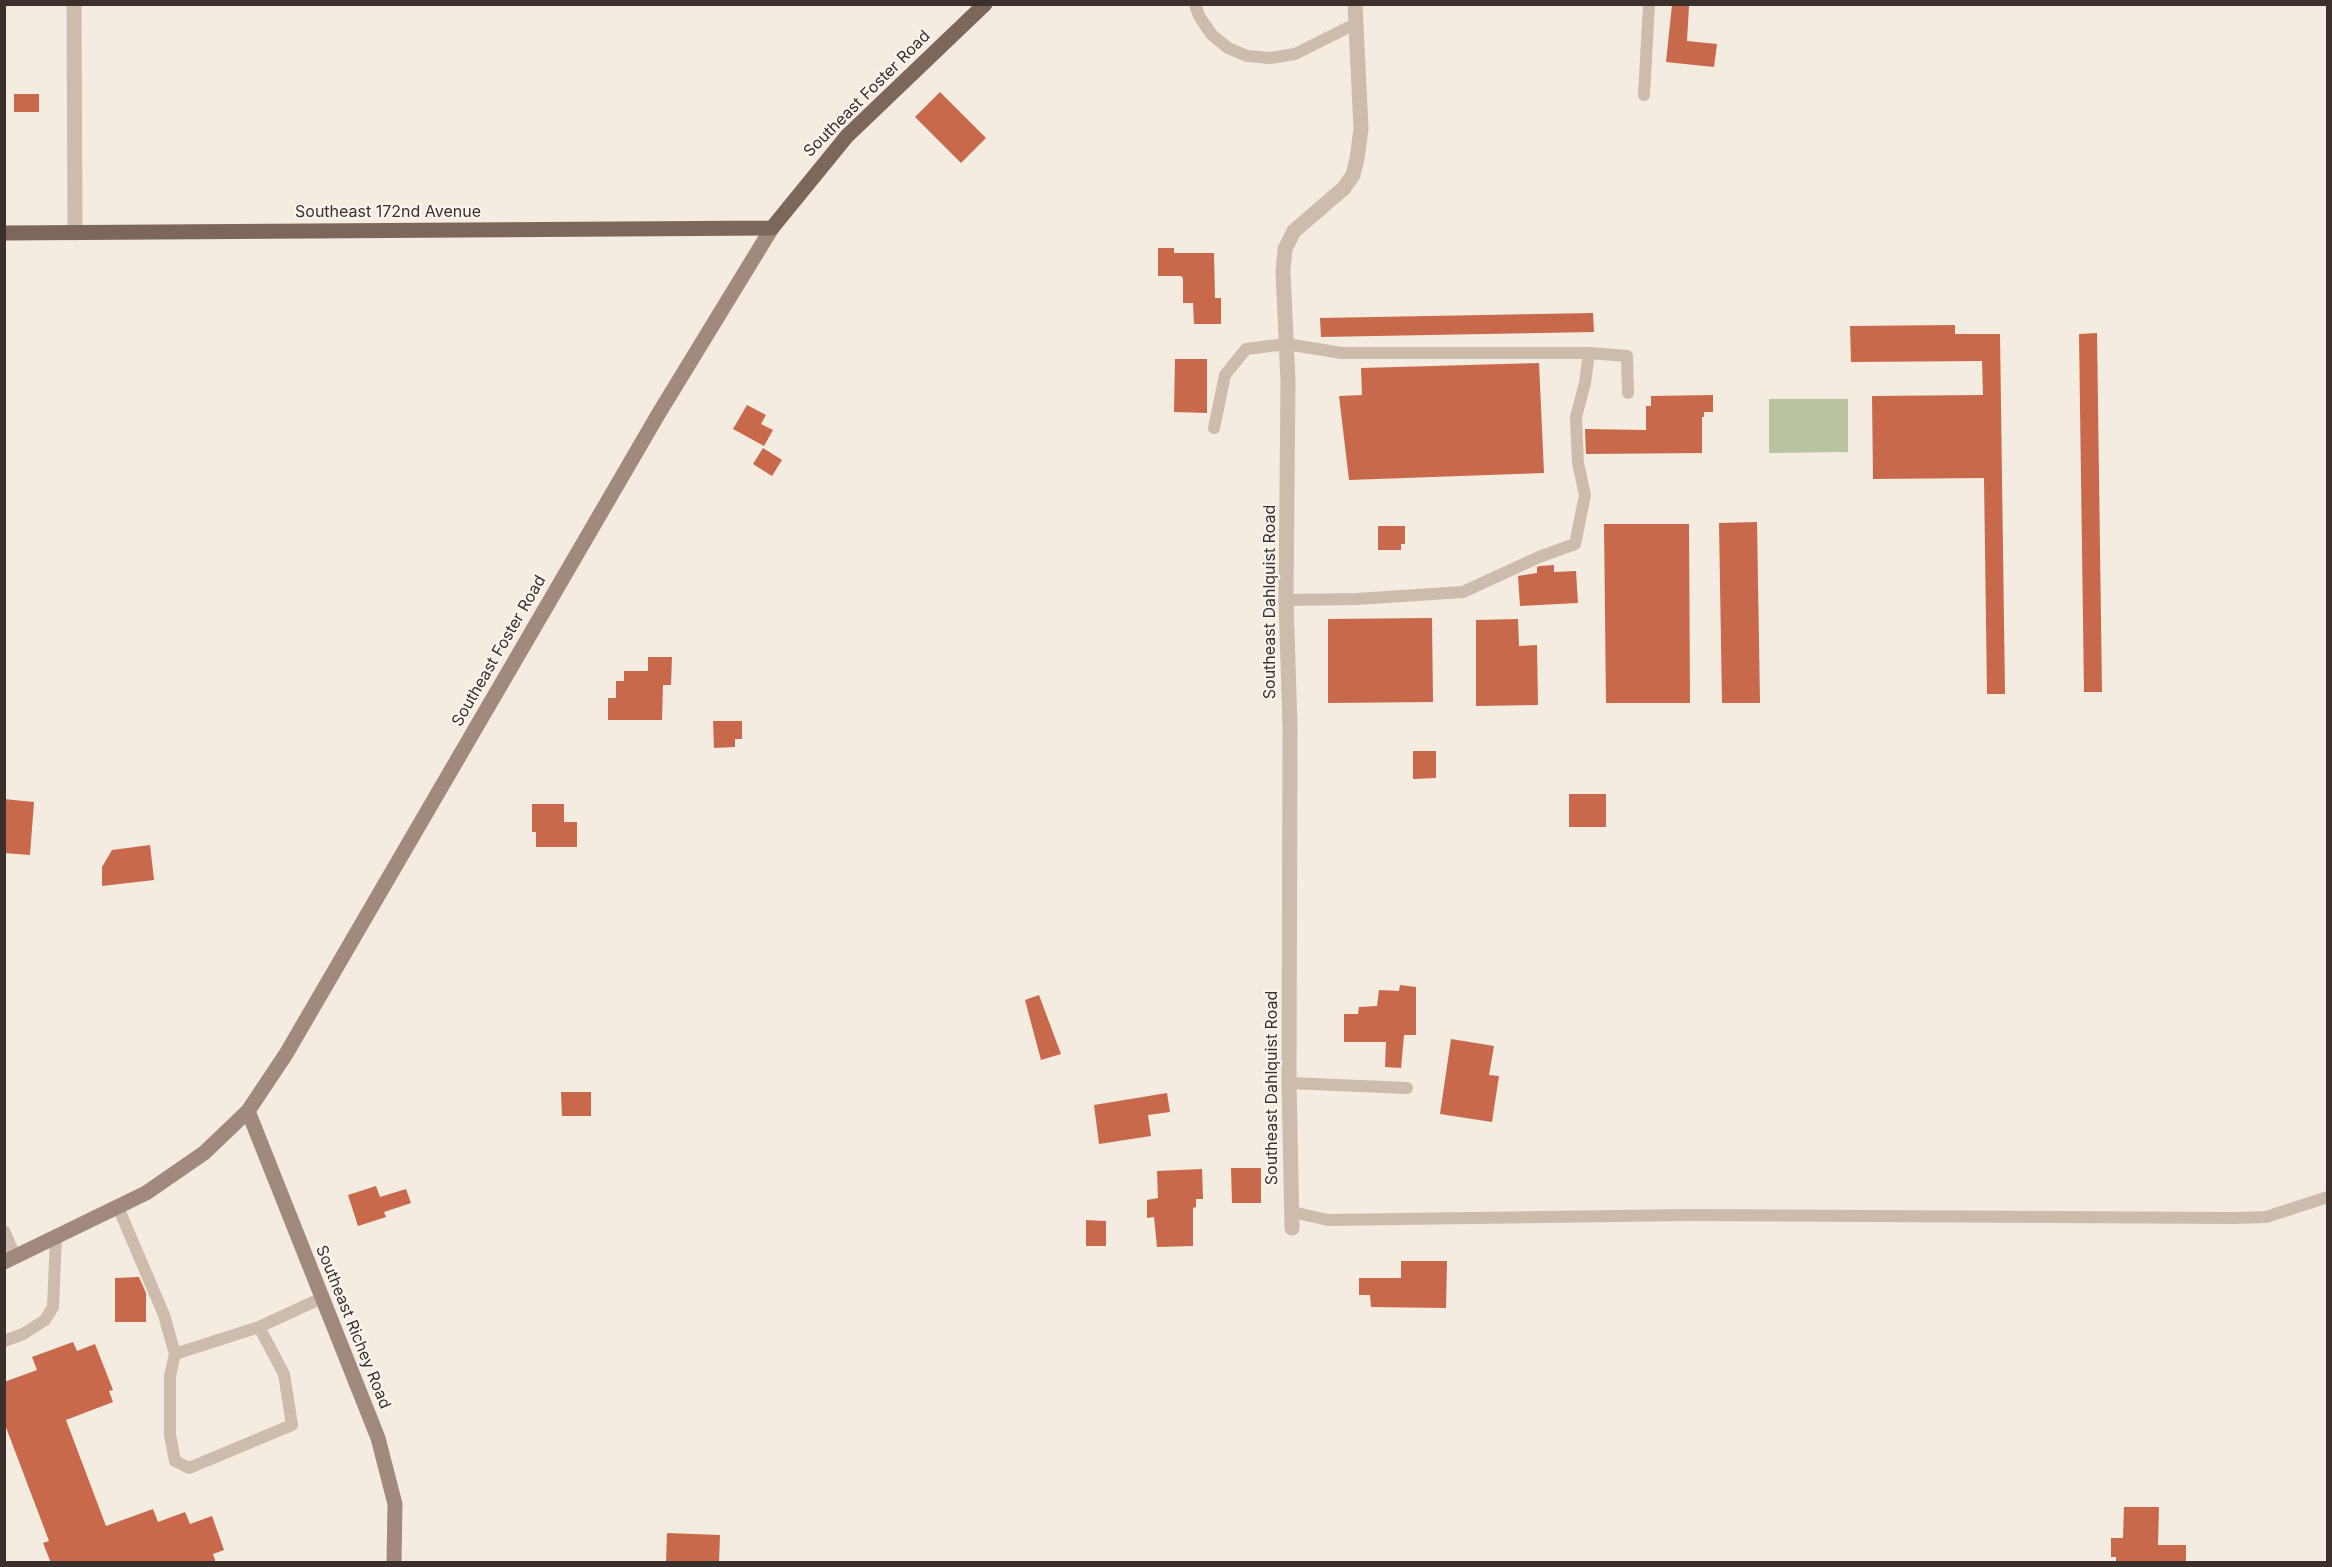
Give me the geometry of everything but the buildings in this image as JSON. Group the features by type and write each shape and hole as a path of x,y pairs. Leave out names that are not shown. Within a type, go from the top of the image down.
{"main road":[{"name":"Southeast Foster Road","path":"10,1259 146,1193 196,1160 226,1135 248,1111 286,1054 659,413 772,228 847,136 985,4"},
{"name":"Southeast 172nd Avenue","path":"4,233 772,228"},
{"name":"Southeast Richey Road","path":"248,1111 378,1438 395,1504 394,1563"}],"street":[{"path":"74,4 75,233"},
{"name":"Southeast Dahlquist Road","path":"1292,1220 1289,1083 1290,749 1286,600 1286,344 1283,271 1285,249 1294,231 1344,188 1353,175 1361,129 1355,4"}],"lane":[{"path":"1196,4 1199,16 1212,35 1228,48 1246,56 1270,58 1295,54 1355,24"},
{"path":"1644,95 1649,4"},
{"path":"1214,428 1225,375 1246,349 1286,344 1342,352 1589,353 1627,356 1628,393"},
{"path":"1286,600 1356,599 1463,592 1539,557 1575,544 1585,495 1578,463 1576,417 1585,383 1589,353"},
{"path":"1289,1083 1407,1088"},
{"path":"1292,1220 1688,1215 2234,1218 2266,1217 2328,1197"},
{"path":"118,1207 164,1316 175,1354 170,1376 170,1435 175,1461 189,1468 292,1425 284,1374 260,1327"},
{"path":"4,1231 10,1259"},
{"path":"4,1341 23,1334 45,1320 53,1307 56,1238"},
{"path":"175,1354 260,1327 322,1298"}],"green space":[{"path":"1769,399 1848,399 1848,452 1769,453"}]}
